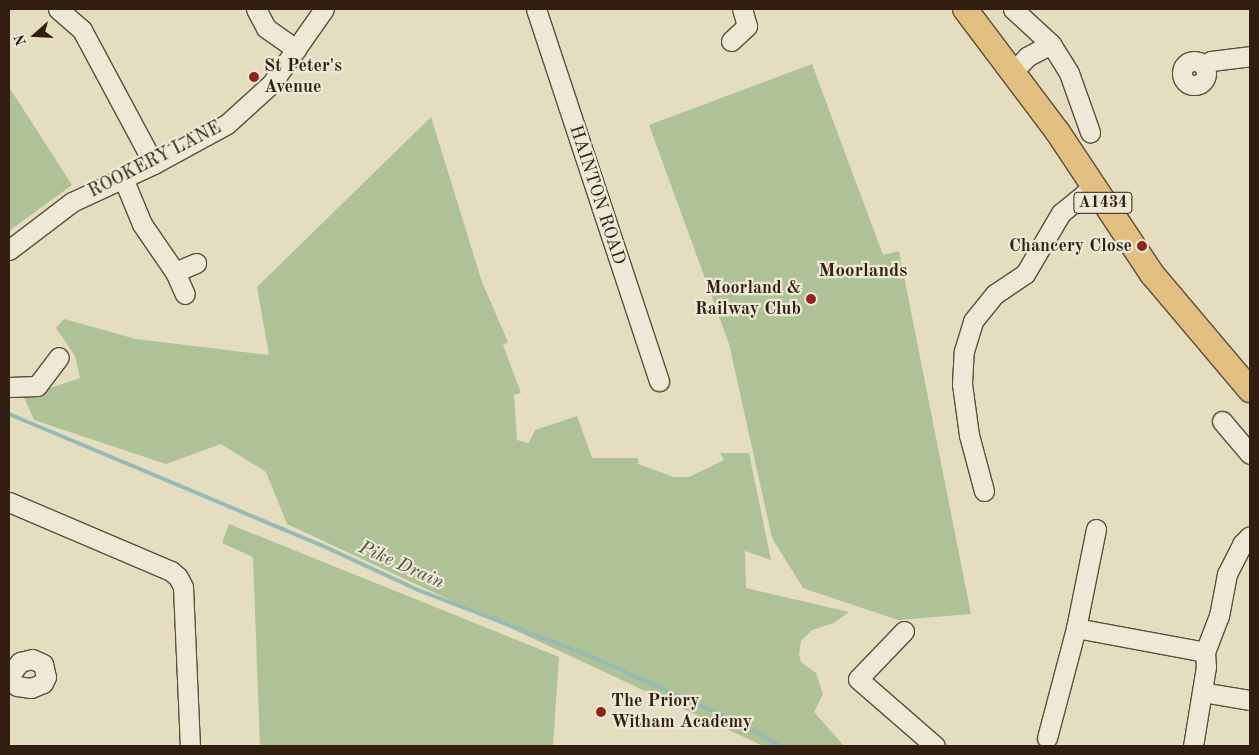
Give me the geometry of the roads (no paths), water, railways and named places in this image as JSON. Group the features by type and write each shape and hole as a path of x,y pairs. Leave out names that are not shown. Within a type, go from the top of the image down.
{"main road":[{"name":"A1434","path":"965,9 1014,71 1152,274 1250,390"}],"street":[{"path":"58,9 82,30 154,164"},
{"path":"256,9 266,28 296,50"},
{"name":"ROOKERY LANE","path":"9,250 72,202 210,136 242,112 272,83 324,9"},
{"name":"HAINTON ROAD","path":"536,9 659,381"},
{"path":"731,41 747,26 742,9"},
{"path":"1013,9 1051,44 1069,74 1090,132"},
{"path":"1014,71 1028,57 1051,44"},
{"path":"1204,68 1211,61 1250,56"},
{"path":"123,178 142,224 175,272 185,294"},
{"path":"984,491 969,435 962,384 964,351 973,321 995,294 1025,274 1061,213 1093,187"},
{"path":"175,272 196,263"},
{"path":"9,387 37,386 59,357"},
{"path":"1222,421 1250,454"},
{"path":"9,502 171,571 178,577 183,586 190,746"},
{"path":"1047,738 1076,628 1096,529"},
{"path":"1193,746 1206,667 1205,652 1219,616 1227,574 1234,557 1250,536"},
{"path":"1076,628 1205,652"},
{"path":"904,631 858,678 935,746"},
{"path":"1202,692 1250,700"}],"waterway":[{"name":"Pike Drain","path":"9,414 321,545 418,590 590,656 741,724 781,746"}],"place":[{"name":"St Peter's Avenue","path":"254,77"},
{"name":"Chancery Close","path":"1142,246"},
{"name":"Moorland & Railway Club","path":"811,299"},
{"name":"The Priory Witham Academy","path":"601,712"}],"district":[{"name":"Moorlands","path":"863,272"}]}
